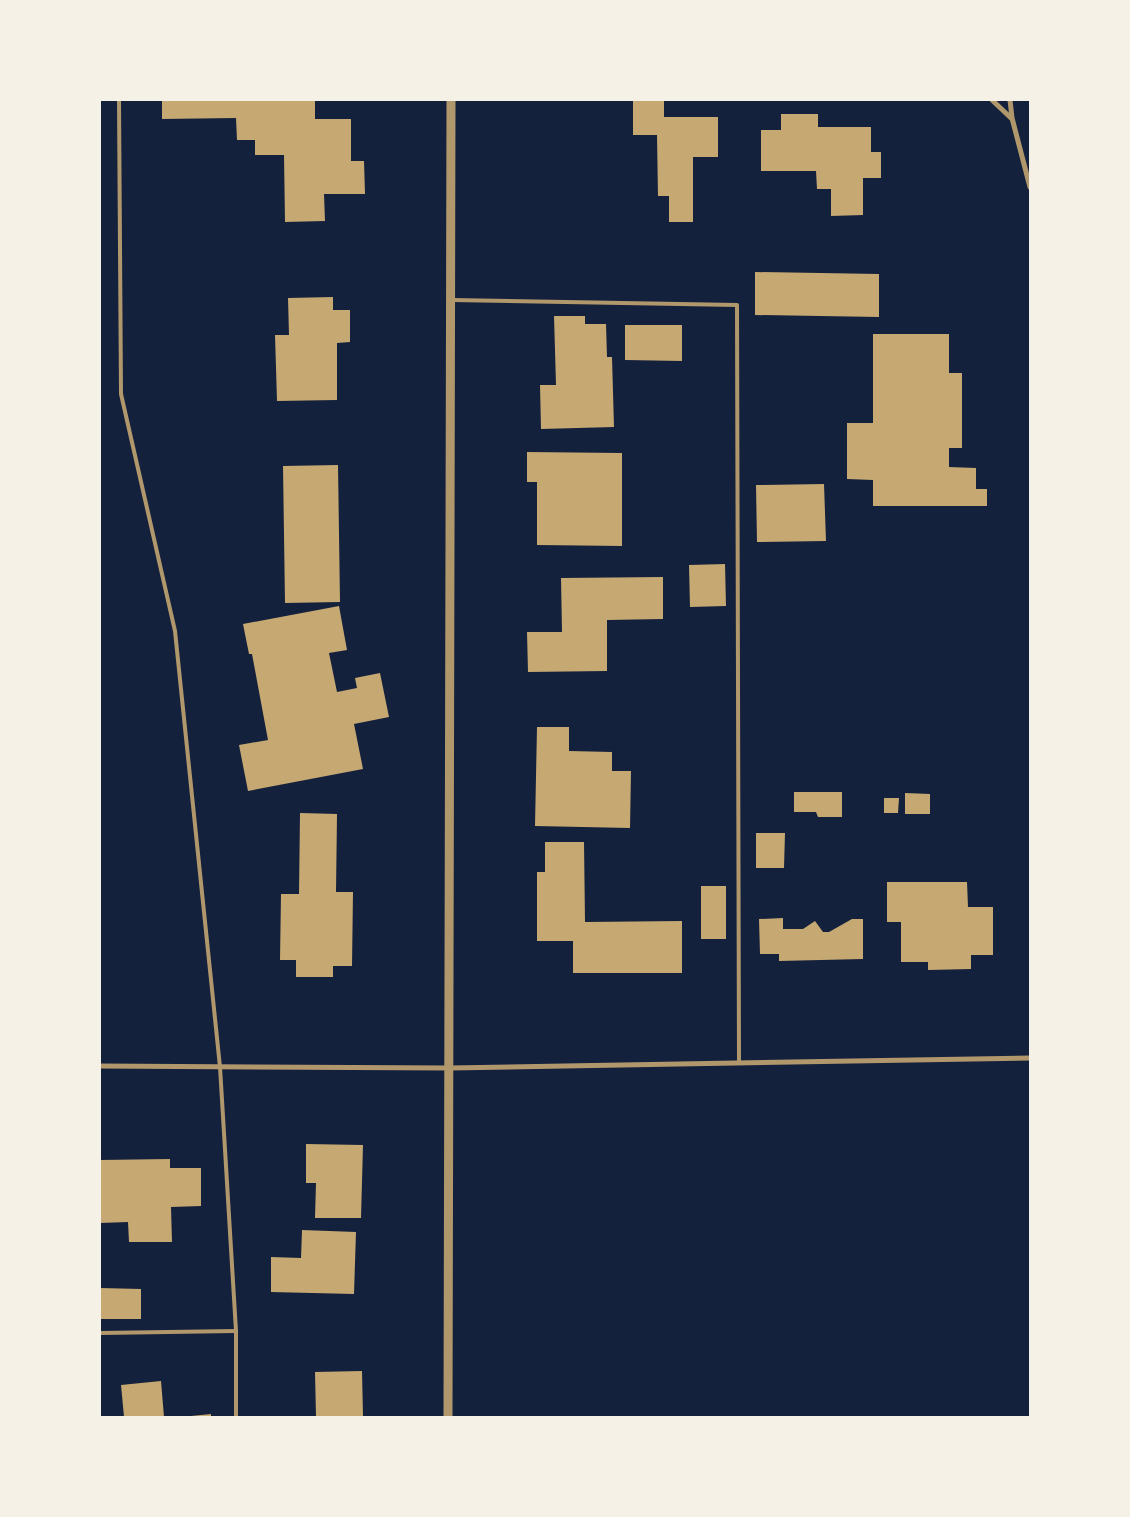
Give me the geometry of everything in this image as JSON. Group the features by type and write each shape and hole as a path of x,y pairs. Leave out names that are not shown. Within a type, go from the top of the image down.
{"street":[{"path":"448,1417 451,100"},
{"path":"992,100 1012,118"},
{"path":"1010,100 1012,118 1030,187"},
{"path":"100,1066 450,1068 1030,1058"}],"lane":[{"path":"119,100 121,394 175,631 220,1067 236,1331 236,1417"},
{"path":"450,300 736,305 739,1063"},
{"path":"100,1333 236,1331"}],"building":[{"path":"162,100 315,100 315,119 351,119 351,161 364,161 365,194 324,194 325,221 285,222 284,155 255,155 255,140 237,140 236,118 162,119"},
{"path":"633,100 664,100 664,117 718,117 718,157 693,157 693,222 669,222 669,196 658,196 657,135 633,135"},
{"path":"781,114 818,114 818,127 871,127 871,152 881,152 881,178 863,178 863,215 831,216 831,189 817,189 816,171 761,171 761,130 781,130"},
{"path":"755,272 879,274 879,317 755,315"},
{"path":"333,297 333,310 350,310 350,342 337,343 337,400 277,401 275,335 289,335 288,298"},
{"path":"554,316 585,316 585,324 606,324 607,357 612,357 614,427 541,429 540,385 556,385"},
{"path":"625,325 682,325 682,361 625,360"},
{"path":"873,334 949,334 949,373 962,373 962,448 949,448 949,467 976,468 976,489 987,489 987,506 873,506 873,480 847,479 847,423 873,423"},
{"path":"527,452 622,453 622,546 537,545 537,482 527,482"},
{"path":"338,465 340,602 285,603 283,466"},
{"path":"824,484 826,541 757,542 756,485"},
{"path":"725,564 726,606 690,607 689,565"},
{"path":"663,577 663,619 607,620 607,671 528,672 527,632 562,632 561,578"},
{"path":"339,606 347,650 329,653 337,692 357,688 355,678 380,673 389,717 354,724 363,769 248,791 239,745 268,740 252,654 249,654 243,624"},
{"path":"537,727 569,727 569,751 612,752 612,771 631,771 630,828 535,826"},
{"path":"794,792 842,792 842,817 818,817 816,812 794,812"},
{"path":"905,793 930,794 930,814 905,814"},
{"path":"884,798 899,798 898,813 884,813"},
{"path":"300,813 337,814 336,892 353,892 352,966 333,966 333,977 296,977 296,960 280,960 281,894 299,894"},
{"path":"756,833 785,833 784,868 756,868"},
{"path":"545,842 584,842 585,922 682,921 682,973 573,973 573,941 537,941 537,872 545,872"},
{"path":"887,882 967,882 968,907 993,907 993,955 971,955 971,969 928,970 928,962 901,962 901,922 887,922"},
{"path":"701,886 726,886 726,939 701,939"},
{"path":"783,918 783,929 803,929 815,921 823,932 829,932 852,919 863,919 863,959 779,961 779,954 760,954 759,919"},
{"path":"306,1144 363,1145 361,1218 315,1218 316,1183 306,1183"},
{"path":"170,1159 170,1168 201,1168 201,1206 171,1207 172,1242 129,1242 128,1222 100,1223 100,1160"},
{"path":"302,1230 356,1232 354,1294 271,1292 271,1257 301,1258"},
{"path":"100,1288 141,1289 141,1319 100,1319"},
{"path":"362,1371 363,1416 316,1417 315,1372"},
{"path":"161,1381 164,1417 124,1417 121,1385"},
{"path":"211,1414 211,1417 191,1417 191,1416"}]}
